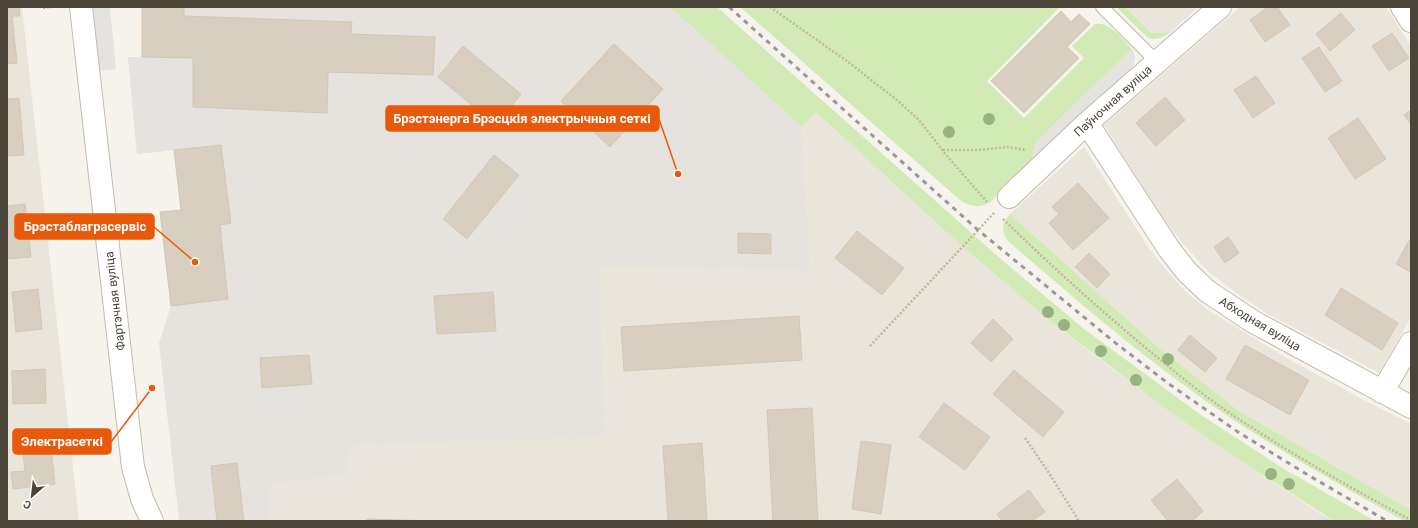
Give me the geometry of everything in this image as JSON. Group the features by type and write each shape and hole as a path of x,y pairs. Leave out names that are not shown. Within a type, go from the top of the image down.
{"street":[{"name":"Фартэчная вуліца","path":"81,7 134,467 142,499 152,521"},
{"name":"Паўночная вуліца","path":"1002,204 1087,123 1220,7"},
{"path":"1402,7 1411,20"},
{"name":"Абходная вуліца","path":"1087,123 1169,249 1187,272 1207,291 1252,322 1411,407"},
{"path":"1382,392 1411,343"}],"lane":[{"path":"1102,7 1157,62"}],"path":[{"path":"43,8 52,7"},
{"path":"770,7 875,81 918,120 943,150 1002,204 1053,268 1113,321 1174,371 1228,411 1337,479 1411,520"},
{"path":"943,150 1019,148 1050,159"},
{"path":"870,346 1002,204"},
{"path":"1025,438 1079,521"}],"shaded area":[{"path":"7,7 22,7 79,521 16,521 7,519"},
{"path":"81,7 110,7 116,69 88,72"},
{"path":"142,7 670,7 802,127 811,271 600,267 606,438 350,446 349,474 270,485 270,521 180,521 159,343 171,306 160,212 181,210 174,150 137,154 128,57 142,57"},
{"path":"1125,7 1198,7 1171,32 1151,33"},
{"path":"1240,7 1386,7 1411,46 1411,317 1379,373 1268,314 1239,295 1210,273 1184,245 1159,213 1104,125"},
{"path":"1132,49 1135,60 1132,68 1032,161 1035,143"},
{"path":"128,57 193,58 193,107 219,108 221,145 137,154"},
{"path":"816,112 956,241 1044,316 1111,368 1243,462 1321,514 1315,521 270,521 270,485 349,474 350,446 606,438 600,267 811,271 802,127"},
{"path":"1084,147 1148,247 1187,293 1208,310 1285,357 1411,424 1411,510 1239,411 1159,348 1010,214"},
{"path":"312,384 313,404 264,408 262,388"},
{"path":"1321,514 1334,521 1315,521"}],"green space":[{"path":"670,7 717,7 1002,260 1084,329 1201,415 1284,469 1375,521 1334,521 1243,462 1169,411 1044,316 956,241 816,112 802,127"},
{"path":"740,7 1060,7 987,81 1024,118 1084,58 1072,46 1095,24 1106,25 1111,28 1132,49 1035,143 1032,161 993,200 981,206 973,206 960,200"},
{"path":"1116,7 1125,7 1151,33 1171,32 1157,39 1148,38"},
{"path":"1010,214 1159,348 1239,411 1411,510 1411,521 1404,521 1340,485 1235,421 1175,379 1062,288 1007,240 1003,227"}],"building":[{"path":"7,7 19,7 20,16 12,16 17,63 7,64"},
{"path":"142,7 184,7 184,16 352,22 351,34 435,37 433,75 328,72 327,113 193,107 193,58 142,57"},
{"path":"1268,7 1277,7 1290,25 1265,42 1250,20"},
{"path":"1061,11 1071,22 1079,14 1090,24 1067,47 1079,58 1024,113 991,81"},
{"path":"1341,13 1355,30 1330,51 1316,34"},
{"path":"1392,33 1409,58 1389,71 1372,46"},
{"path":"614,44 663,89 610,147 561,101"},
{"path":"463,46 521,94 496,125 438,77"},
{"path":"1319,47 1342,81 1325,92 1302,58"},
{"path":"1256,76 1275,103 1253,118 1234,90"},
{"path":"1165,97 1185,120 1156,146 1136,123"},
{"path":"19,98 24,155 7,156 7,99"},
{"path":"1411,110 1411,125 1404,115"},
{"path":"1358,118 1386,159 1355,179 1328,138"},
{"path":"221,145 231,223 220,225 228,299 171,306 160,212 181,210 174,150"},
{"path":"494,155 519,175 467,239 443,219"},
{"path":"1078,183 1109,218 1073,250 1049,223 1059,214 1052,207"},
{"path":"25,204 31,257 7,259 7,206"},
{"path":"857,231 904,268 882,295 835,258"},
{"path":"738,233 771,234 771,254 738,253"},
{"path":"1228,237 1239,253 1225,263 1214,247"},
{"path":"1410,239 1411,240 1411,272 1396,264"},
{"path":"1089,253 1110,274 1097,288 1075,267"},
{"path":"1341,288 1398,323 1382,350 1325,315"},
{"path":"38,289 42,329 16,332 12,292"},
{"path":"493,292 496,331 437,334 434,296"},
{"path":"799,316 802,360 624,371 621,327"},
{"path":"993,319 1013,339 991,362 971,343"},
{"path":"1190,335 1217,358 1205,372 1178,350"},
{"path":"1245,345 1309,380 1290,415 1226,379"},
{"path":"309,355 312,384 262,388 260,358"},
{"path":"45,369 46,403 13,404 12,371"},
{"path":"1014,370 1064,412 1043,437 993,394"},
{"path":"944,403 990,437 965,470 919,437"},
{"path":"812,408 818,521 773,521 767,410"},
{"path":"49,430 55,484 13,489 11,472 25,471 21,434"},
{"path":"861,441 891,445 881,514 852,509"},
{"path":"702,443 707,521 668,521 663,446"},
{"path":"237,463 244,521 217,521 211,466"},
{"path":"1177,479 1203,511 1192,521 1168,521 1151,500"},
{"path":"1029,490 1045,512 1032,521 1002,521 997,514"},
{"path":"367,519 435,521 367,521"}],"railway":[{"path":"729,7 978,230 1113,341 1169,384 1238,432 1387,521"}],"place":[{"name":"Брэстэнерга Брэсцкія электрычныя сеткі","path":"678,174"},
{"name":"Брэстаблаграсервіс","path":"195,262"},
{"name":"Электрасеткі","path":"152,388"}]}
